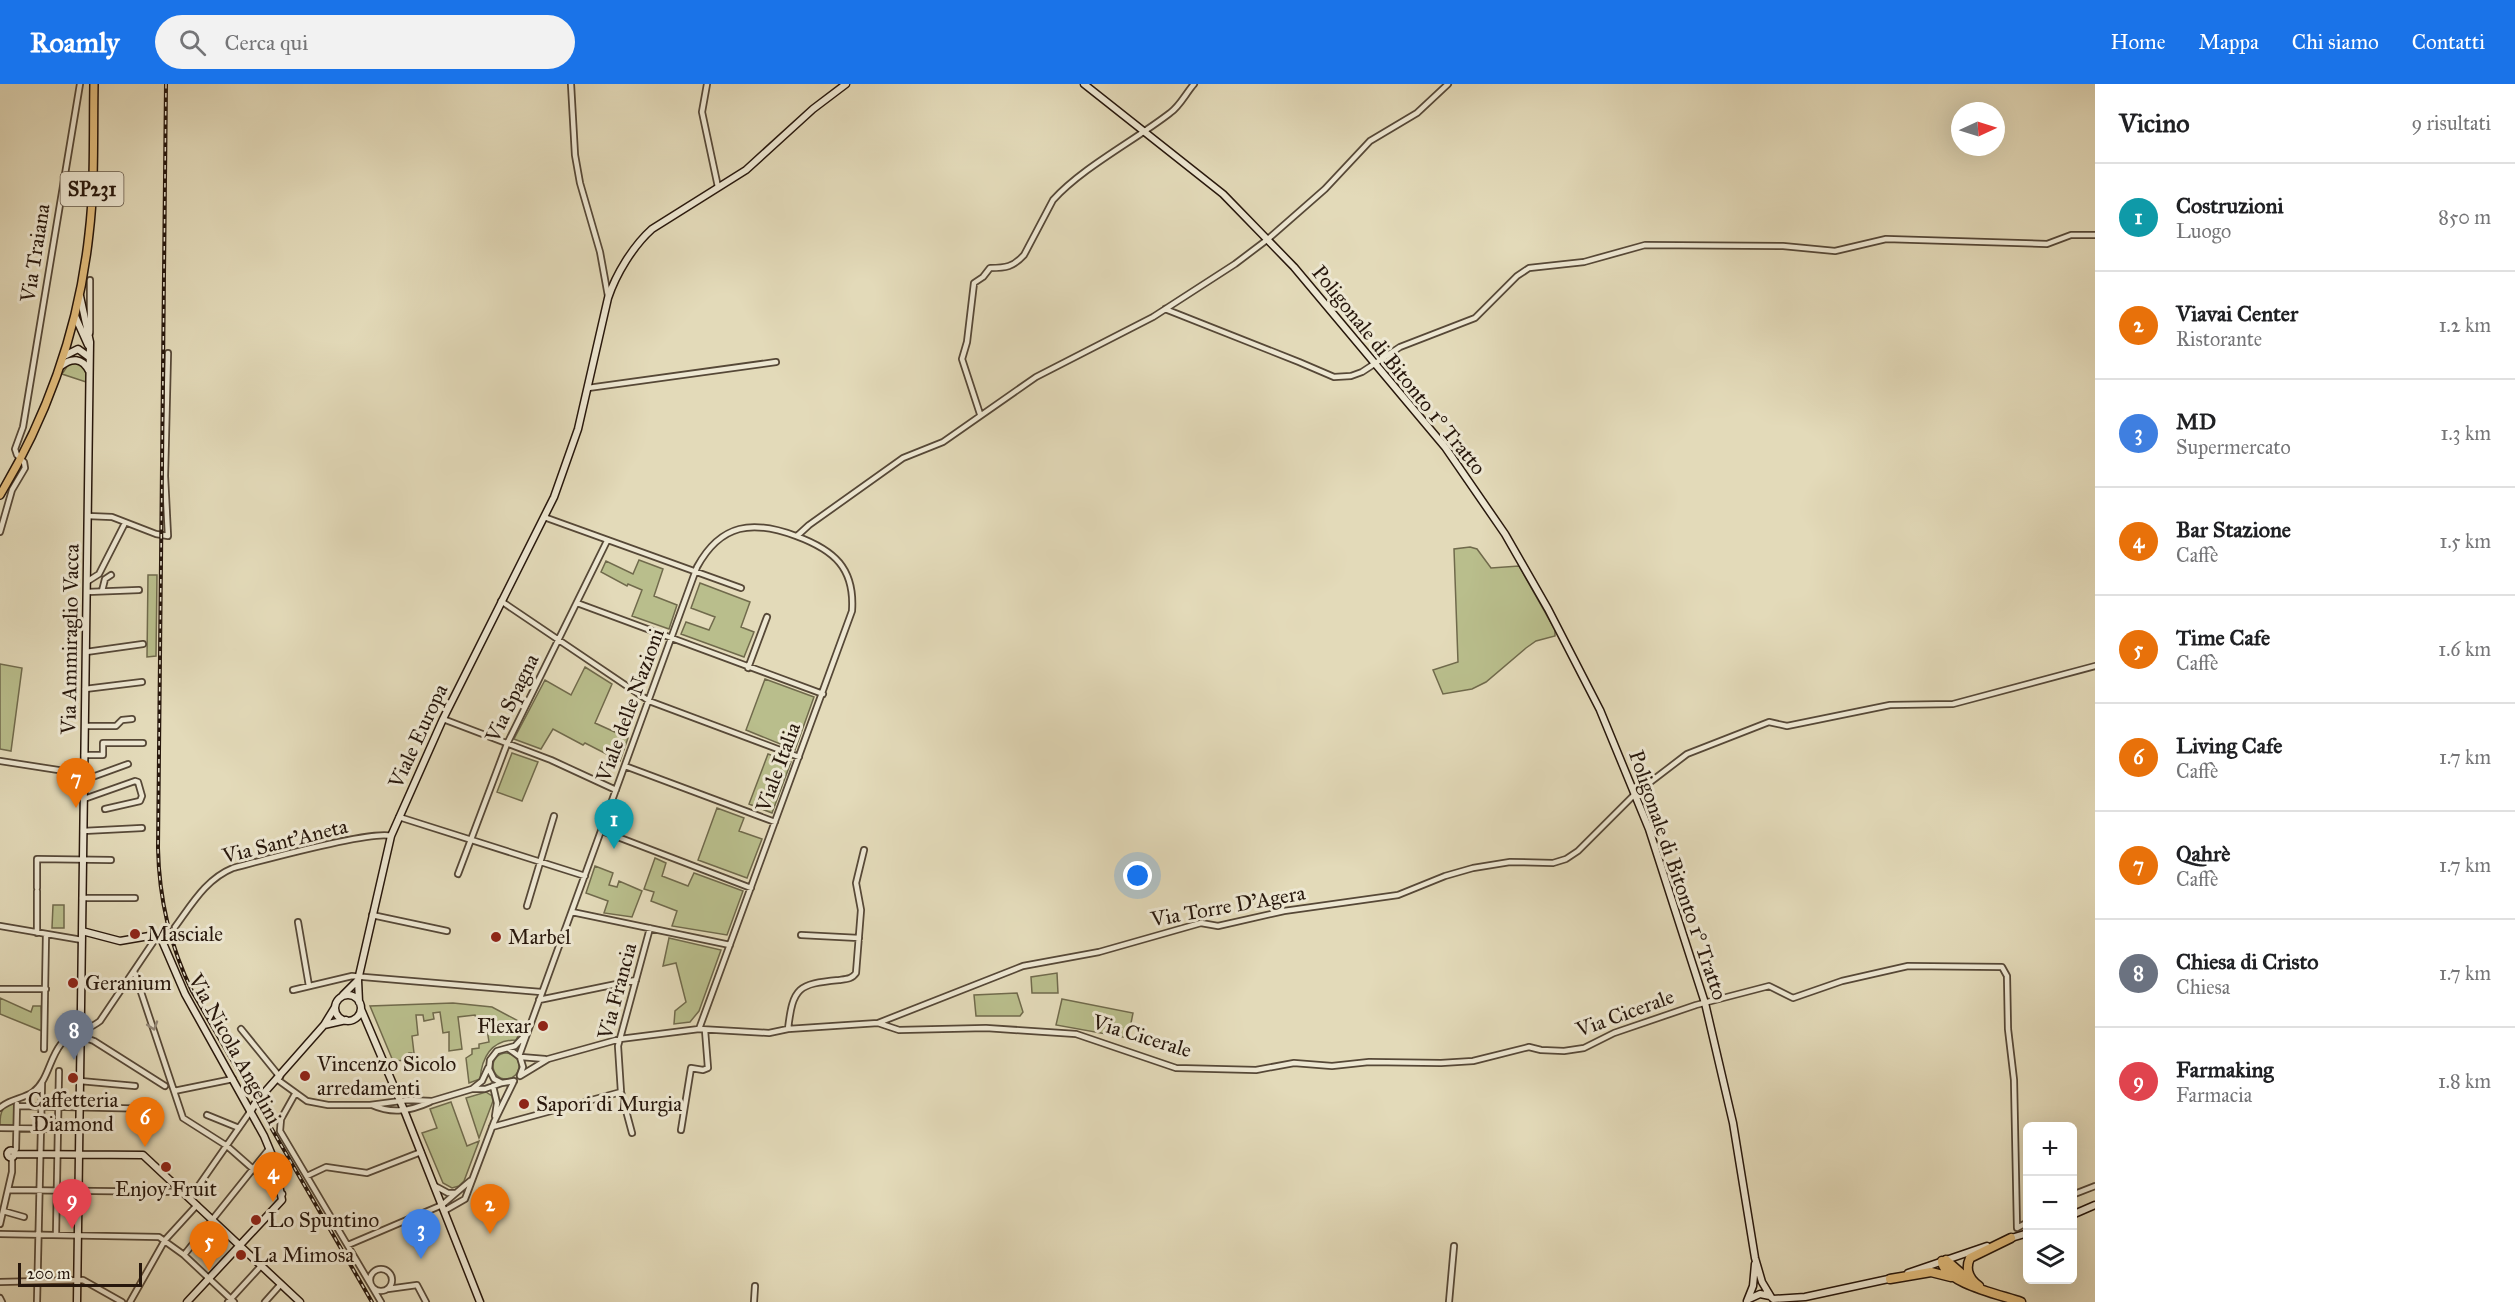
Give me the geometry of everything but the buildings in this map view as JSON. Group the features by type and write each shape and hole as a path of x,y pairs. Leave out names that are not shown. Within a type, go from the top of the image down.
{"highway":[{"path":"1975,1284 1968,1271 1970,1258 2011,1238"},
{"path":"1944,1260 1944,1269 1954,1278"},
{"path":"1944,1260 1962,1276 1984,1289"},
{"path":"1890,1279 1931,1272 2021,1302"}],"main road":[{"name":"SP231","path":"0,495 21,459 40,418 61,366 75,316 91,219 94,84"}],"street":[{"name":"Via Traiana","path":"0,532 12,490 25,468 24,462 15,453 15,446 23,427 27,406 80,84"},
{"path":"571,84 575,155 580,183 600,252 608,298"},
{"path":"707,84 702,112 718,187"},
{"name":"Viale Europa","path":"360,1005 358,978 391,836 443,719 554,497 574,441 608,298 641,238 663,220 746,170 813,109 846,84"},
{"name":"Poligonale di Bitonto 1° Tratto","path":"1084,84 1223,194 1268,239 1376,362 1445,447 1505,534 1548,609 1600,710 1636,793 1705,1003 1733,1123 1755,1258"},
{"path":"980,414 962,359 967,342 974,283 990,268 1009,268 1017,263 1024,255 1059,194 1089,170 1172,112 1194,84"},
{"path":"797,536 903,458 943,442 1036,377 1165,309 1235,264 1268,239 1325,189 1370,141 1417,113 1448,84"},
{"path":"1165,309 1334,377 1351,376 1362,372 1400,347 1475,318 1517,276 1529,268 1584,262 1645,244 1783,246 1835,251 1886,239 2047,244 2071,235 2095,235"},
{"path":"90,280 90,342"},
{"name":"Via Ammiraglio Vacca","path":"77,1302 90,342 80,294"},
{"name":"Via Ammiraglio Vacca","path":"75,316 87,344 89,357"},
{"path":"64,356 77,349 89,357"},
{"path":"88,516 106,516 159,535 168,536 165,476 168,353"},
{"path":"61,366 76,360 85,364 89,371"},
{"path":"588,387 776,362"},
{"path":"544,518 741,588"},
{"path":"88,581 99,574 124,525"},
{"name":"Viale delle Nazioni","path":"520,1057 695,572 710,547 723,536 741,528 771,528 797,536"},
{"name":"Viale Italia","path":"702,1030 730,945 851,618 852,592 848,576 838,560 821,546 797,536"},
{"name":"Via Spagna","path":"458,874 507,744 607,541"},
{"path":"102,591 105,579 111,575"},
{"path":"87,592 138,590"},
{"path":"501,601 649,701 799,758"},
{"path":"577,603 823,694"},
{"path":"748,668 767,617"},
{"path":"86,652 143,644"},
{"name":"Via Torre D'Agera","path":"548,1059 620,1039 702,1030 769,1033 788,1029 878,1023 1023,966 1099,952 1201,923 1218,926 1284,911 1398,895 1445,876 1473,868 1510,862 1553,863 1566,859 1578,851 1636,793 1687,754 1769,722 1787,726 1890,705 1953,704 2095,666"},
{"path":"86,689 142,682"},
{"path":"85,726 116,726 122,720 132,719"},
{"path":"443,719 551,760 616,790"},
{"path":"84,755 103,755 103,743 143,743"},
{"path":"0,762 84,777 128,764"},
{"path":"625,766 775,822"},
{"path":"84,799 135,781 138,782 142,796 140,801 105,809"},
{"path":"527,906 554,816"},
{"path":"399,817 585,876"},
{"path":"83,831 142,828"},
{"path":"602,831 751,888"},
{"name":"Via Sant'Aneta","path":"175,927 210,881 221,873 233,868 355,839 383,833 391,836"},
{"path":"788,1029 791,1005 794,996 800,990 816,983 854,977 856,973 861,910 856,883 864,850"},
{"path":"37,933 37,859 111,860"},
{"path":"82,898 135,898"},
{"path":"572,912 730,945"},
{"path":"372,915 447,931"},
{"path":"298,922 309,986"},
{"path":"0,926 82,940"},
{"name":"Via Francia","path":"632,1133 621,1092 618,1053 650,928"},
{"path":"82,931 120,941 158,935"},
{"path":"44,1049 46,934"},
{"path":"37,1302 42,1083 52,1057 62,1043 92,1028 100,1021 158,935"},
{"name":"Via Nicola Angelini","path":"158,935 164,941 185,994 269,1149 282,1198"},
{"path":"801,935 860,938"},
{"name":"Via Cicerale","path":"878,1023 898,1030 986,1028 1076,1034 1176,1068 1256,1070 1294,1063 1332,1066 1369,1062 1441,1063 1473,1061 1529,1047 1564,1051 1584,1048 1614,1033 1705,1003 1769,986 1793,998 1842,981 1908,966 2002,967 2007,976 2008,1029 2013,1080 2017,1228 2023,1225"},
{"path":"134,970 183,1118 227,1146 269,1183 282,1198 187,1302"},
{"path":"293,990 352,976 542,992"},
{"path":"190,1198 256,1102 324,1025 341,997 358,978"},
{"path":"539,1000 636,980"},
{"path":"0,989 45,989"},
{"path":"341,997 353,996 360,1005 405,1110 480,1302"},
{"path":"324,1025 357,1016 360,1005"},
{"path":"335,1006 337,1014 370,1028"},
{"path":"241,1029 279,1078 295,1094 307,1101 328,1105 370,1105 400,1100 432,1101"},
{"path":"681,1130 691,1068 703,1070 708,1068 702,1030"},
{"name":"Viale delle Nazioni","path":"509,1049 528,1032"},
{"path":"80,1034 165,1086"},
{"path":"472,1089 482,1081 490,1060 497,1051 509,1049 520,1057 548,1059"},
{"path":"520,1057 523,1067 520,1076"},
{"path":"348,1245 465,1199 493,1124 514,1081 548,1059"},
{"path":"488,1066 496,1103 493,1124"},
{"path":"56,1235 59,1071"},
{"path":"489,1072 494,1079 502,1083"},
{"path":"174,1091 233,1079"},
{"path":"80,1081 135,1086"},
{"path":"370,1105 387,1111 405,1110 472,1089 493,1087 514,1081"},
{"path":"0,1108 33,1093 42,1083"},
{"path":"493,1124 621,1092"},
{"path":"295,1094 281,1119 280,1131 381,1302"},
{"path":"0,1224 12,1172 12,1155 16,1149 18,1099"},
{"path":"17,1106 157,1109"},
{"path":"207,1115 239,1128"},
{"path":"0,1128 79,1129"},
{"path":"184,1256 269,1149"},
{"path":"307,1176 329,1166 367,1173 421,1152"},
{"path":"0,1155 143,1155 300,1302"},
{"path":"443,1208 472,1179"},
{"path":"269,1183 278,1181"},
{"path":"435,1186 456,1193"},
{"path":"2077,1193 2095,1186"},
{"path":"8,1190 183,1192"},
{"path":"130,1302 165,1240 197,1205"},
{"path":"2077,1213 2095,1205"},
{"path":"3,1211 24,1217"},
{"path":"0,1234 154,1236 165,1240 184,1256 231,1301 261,1266"},
{"path":"1747,1302 1756,1294 1764,1294 1773,1299 1805,1297 1890,1279 2023,1234"},
{"path":"1449,1302 1454,1246"},
{"path":"1755,1258 1762,1282 1773,1299"},
{"path":"1747,1302 1753,1286 1755,1258"},
{"path":"372,1286 372,1276 377,1270 384,1270 390,1274 392,1280 388,1289"},
{"path":"0,1282 77,1279 85,1281 122,1302"},
{"path":"265,1302 281,1284"},
{"path":"372,1286 381,1291 417,1285 426,1302"},
{"path":"754,1302 755,1286"},
{"path":"1797,1302 1805,1297"},
{"path":"0,1298 2,1302"}],"green space":[{"path":"70,362 82,363 86,371 86,382 62,374"},
{"path":"1470,547 1477,549 1491,568 1519,566 1555,630 1555,636 1536,641 1486,682 1472,689 1443,694 1433,670 1458,662 1454,549"},
{"path":"639,560 663,569 654,596 677,605 669,629 632,616 642,590 628,584 627,586 601,572 606,561 633,574"},
{"path":"148,575 157,575 156,656 147,657"},
{"path":"700,583 750,602 741,627 754,632 744,657 681,634 686,622 709,630 715,617 691,608"},
{"path":"0,664 22,668 11,751 0,749"},
{"path":"585,667 612,684 595,723 628,738 620,761 553,729 541,749 514,739 545,680 571,695"},
{"path":"765,679 814,697 795,750 746,730"},
{"path":"512,753 538,762 522,801 497,792"},
{"path":"768,754 791,762 772,813 749,804"},
{"path":"717,808 744,818 739,831 762,839 747,878 698,860"},
{"path":"655,858 666,863 662,876 688,886 694,873 743,891 727,935 672,926 677,911 651,901 654,892 644,889"},
{"path":"595,866 613,873 609,885 617,887 619,881 642,891 632,917 604,913 608,901 586,893"},
{"path":"53,905 64,905 64,928 52,928"},
{"path":"669,938 721,950 699,1011 690,1022 674,1024 675,1011 686,1002 676,963 663,966"},
{"path":"1057,973 1058,993 1032,993 1031,977"},
{"path":"1017,993 1023,1012 1020,1016 976,1016 974,995"},
{"path":"0,998 31,1012 33,1006 41,1006 42,1031 0,1014"},
{"path":"1062,999 1133,1013 1128,1038 1056,1025"},
{"path":"453,1003 492,1007 524,1024 516,1040 500,1043 489,1051 480,1079 469,1083 466,1058 472,1054 472,1049 479,1048 479,1044 489,1042 485,1017 476,1018 475,1015 458,1017 462,1049 449,1051 449,1032 443,1033 440,1012 433,1013 434,1019 424,1021 423,1015 416,1015 418,1035 412,1036 414,1053 409,1053 410,1060 393,1061 370,1006"},
{"path":"506,1053 515,1057 519,1066 515,1075 506,1079 497,1075 493,1066 497,1057"},
{"path":"486,1092 492,1096 493,1101 479,1138 466,1098"},
{"path":"16,1101 15,1126 0,1125 3,1110"},
{"path":"451,1102 467,1146 479,1141 464,1181 452,1188 443,1183 422,1133 437,1128 430,1109"}],"railway":[{"path":"166,84 158,848 163,903 172,939 192,991 372,1302"}],"place":[{"name":"Qahrè","path":"76,808"},
{"name":"Costruzioni","path":"614,849"},
{"name":"Masciale","path":"135,934"},
{"name":"Marbel","path":"496,937"},
{"name":"Geranium","path":"73,983"},
{"name":"Flexar","path":"543,1026"},
{"name":"Chiesa di Cristo","path":"74,1060"},
{"name":"Vincenzo Sicolo arredamenti","path":"305,1076"},
{"name":"Caffetteria Diamond","path":"73,1078"},
{"name":"Sapori di Murgia","path":"524,1104"},
{"name":"Living Cafe","path":"145,1147"},
{"name":"Enjoy Fruit","path":"166,1167"},
{"name":"Bar Stazione","path":"273,1202"},
{"name":"Lo Spuntino","path":"256,1220"},
{"name":"Farmaking","path":"72,1229"},
{"name":"Viavai Center","path":"490,1234"},
{"name":"La Mimosa","path":"241,1255"},
{"name":"MD","path":"421,1259"},
{"name":"Time Cafe","path":"209,1271"}]}
